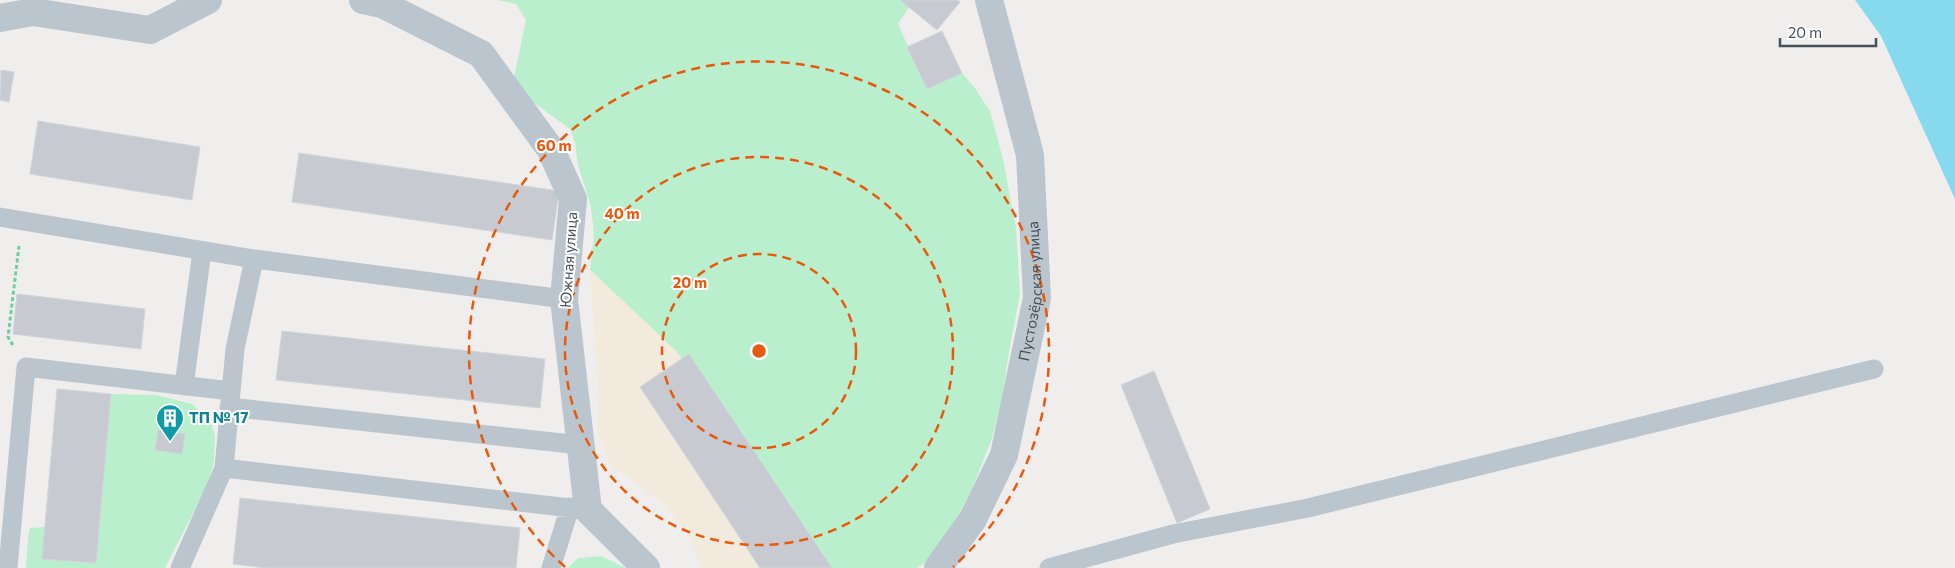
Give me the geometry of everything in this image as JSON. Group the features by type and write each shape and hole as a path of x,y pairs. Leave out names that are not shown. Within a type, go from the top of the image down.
{"street":[{"path":"0,18 34,6 150,30 208,0"},
{"name":"Южная улица","path":"363,0 382,4 481,54 551,150 573,199 564,299 581,445 579,508"},
{"name":"Пустозёрская улица","path":"938,568 973,519 1004,455 1037,298 1030,155 989,0"},
{"path":"579,508 646,568"}],"lane":[{"path":"0,217 254,259 564,299"},
{"path":"184,386 202,251"},
{"path":"180,568 224,468 235,349 254,259"},
{"path":"8,568 26,367 184,386 230,399 581,445"},
{"path":"1049,568 1173,534 1308,508 1874,369"},
{"path":"224,468 579,508 551,568"}],"path":[{"path":"22,221 8,336 26,367"}],"green space":[{"path":"497,0 900,0 909,7 898,24 927,89 962,73 974,87 990,111 1003,159 1016,228 1020,294 1002,400 991,441 972,489 951,530 924,563 917,568 820,568 677,352 590,270 594,234 591,207 578,165 575,143 570,129 530,100 514,77 526,20 516,4"},
{"path":"111,394 156,395 192,404 210,420 215,436 214,462 206,488 165,568 26,568 30,528 45,527 42,559 96,563"},
{"path":"601,556 626,568 568,568 578,558"}],"sand":[{"path":"590,270 677,352 820,568 702,568 686,530 664,505 610,464 596,427 599,398"}],"water":[{"path":"1855,0 1955,0 1955,199 1881,36"}],"building":[{"path":"900,0 957,0 960,2 937,30"},
{"path":"942,31 962,73 927,89 907,47"},
{"path":"1,70 14,72 9,102 0,100"},
{"path":"38,121 200,147 192,200 30,174"},
{"path":"299,153 559,191 552,240 292,202"},
{"path":"17,294 145,309 141,349 13,334"},
{"path":"282,331 545,359 540,408 276,380"},
{"path":"689,354 832,568 760,568 640,387"},
{"path":"1154,371 1210,509 1177,523 1121,385"},
{"path":"57,389 111,394 96,563 42,559"},
{"name":"ТП № 17","path":"158,430 185,434 182,454 155,450"},
{"path":"240,498 520,528 516,568 266,568 233,564"}],"place":[{"name":"ТП № 17","path":"170,442"}]}
